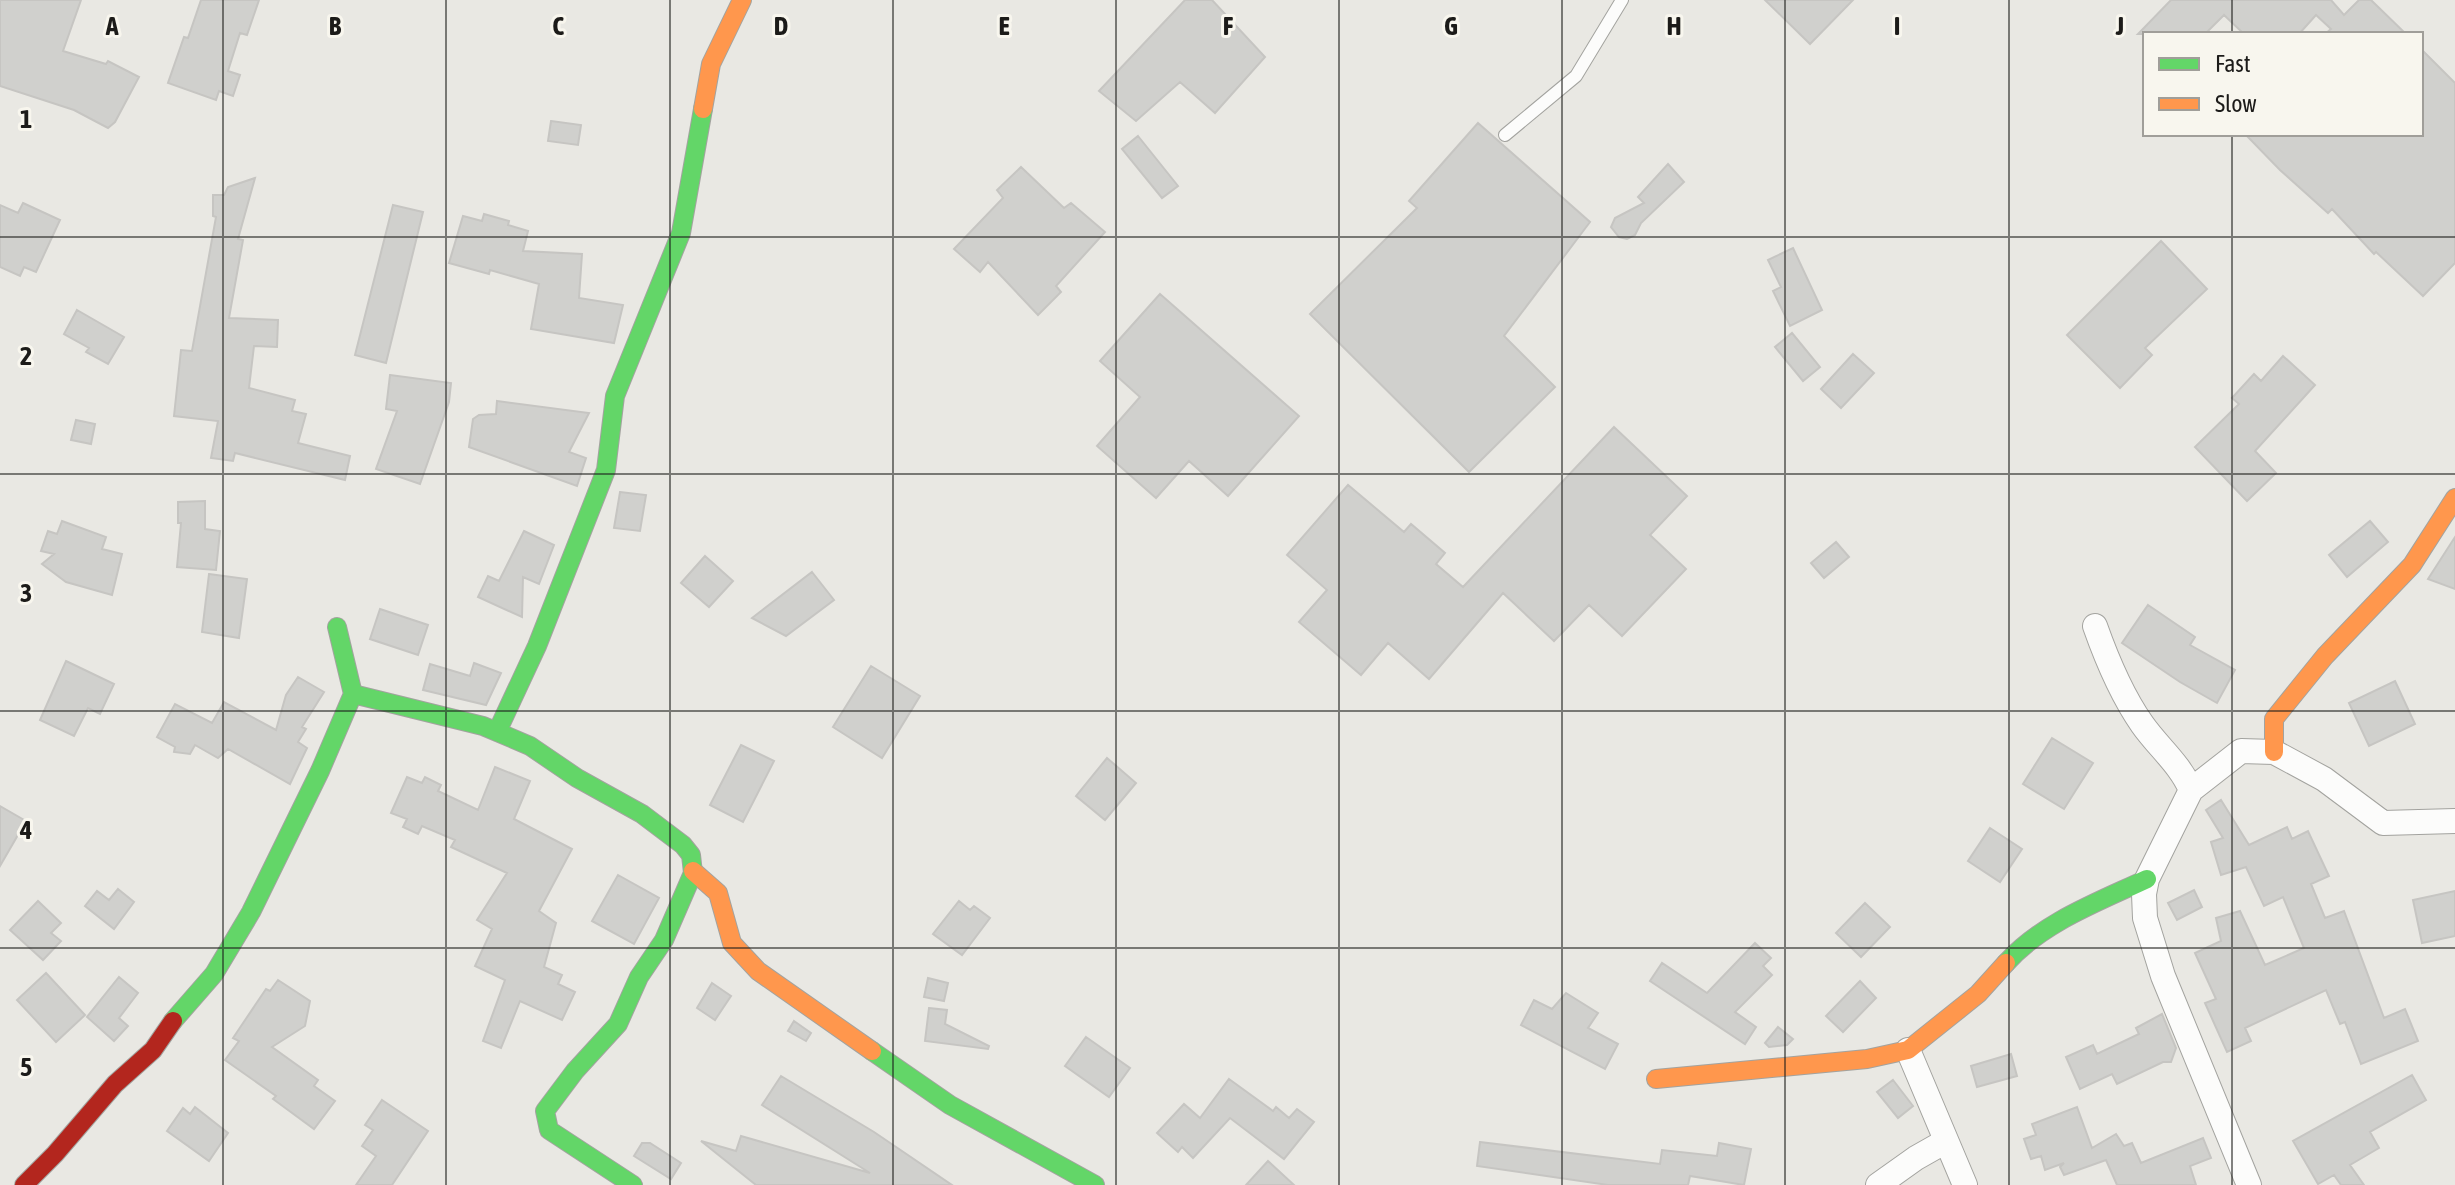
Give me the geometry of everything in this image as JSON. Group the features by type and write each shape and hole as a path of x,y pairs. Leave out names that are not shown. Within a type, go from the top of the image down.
{"street":[{"path":"497,732 537,646 606,470 615,396 681,233 711,64 742,0"},
{"path":"2274,752 2274,719 2335,645 2412,565 2455,498"},
{"path":"2095,626 2109,666 2142,724 2185,775 2191,790"},
{"path":"24,1185 115,1084 153,1050 175,1018 214,974 263,889 353,694 337,627"},
{"path":"353,694 483,726 530,746 577,778 642,814 683,845 691,855 693,871 664,940 639,977 618,1024 575,1071 545,1111 549,1130 633,1185"},
{"path":"2249,1185 2163,976 2145,918 2147,879 2191,790 2241,751 2274,752 2324,779 2383,823 2455,821"},
{"path":"693,871 718,893 732,943 758,971 950,1105 1095,1185"},
{"path":"1656,1079 1867,1059 1908,1050 1978,994 2016,952 2057,922 2147,879"},
{"path":"1908,1050 1965,1185"},
{"path":"1878,1185 1946,1141"}],"lane":[{"path":"1505,135 1576,76 1622,0"}],"building":[{"path":"0,0 81,0 63,51 106,64 108,61 139,77 115,122 108,128 74,110 0,86"},
{"path":"201,0 259,0 247,35 240,33 228,71 240,75 233,96 219,91 216,100 168,83"},
{"path":"1185,0 1212,0 1265,57 1215,113 1180,82 1136,121 1099,91"},
{"path":"1765,0 1853,0 1810,44"},
{"path":"2171,0 2331,0 2344,15 2359,0 2371,0 2404,32 2327,32 2331,29 2316,15 2301,32 2242,32 2224,15 2207,32 2138,34"},
{"path":"2423,51 2455,83 2455,263 2423,296 2376,252 2374,254 2332,209 2328,213 2247,136 2423,136"},
{"path":"551,121 581,125 578,145 548,141"},
{"path":"1478,123 1590,222 1504,336 1555,387 1469,472 1310,314 1417,208 1409,201"},
{"path":"1138,136 1178,186 1162,198 1122,149"},
{"path":"1668,164 1684,182 1641,223 1635,235 1627,239 1619,237 1611,227 1615,218 1644,203 1638,197"},
{"path":"1021,167 1064,208 1071,203 1105,232 1056,286 1061,292 1038,315 988,262 980,272 954,249 1003,198 997,190"},
{"path":"255,178 238,239 243,240 229,318 278,320 277,347 254,346 249,388 295,400 292,411 306,414 298,443 350,456 345,480 235,453 233,461 211,458 218,421 174,416 181,350 192,351 216,217 213,216 213,195 224,195 228,187"},
{"path":"23,203 60,220 36,272 24,267 20,276 0,267 0,205 18,213"},
{"path":"393,205 423,212 386,363 355,355"},
{"path":"484,214 509,221 508,225 528,231 523,251 582,254 579,298 623,305 614,343 531,329 539,284 490,270 489,274 449,263 463,216 482,221"},
{"path":"2161,241 2207,289 2145,348 2152,355 2120,388 2067,335"},
{"path":"1793,248 1822,310 1790,326 1773,291 1781,287 1768,260"},
{"path":"1160,294 1299,416 1228,496 1189,461 1156,498 1097,446 1140,397 1100,361"},
{"path":"77,310 124,337 108,364 86,352 89,348 64,334"},
{"path":"1792,333 1820,367 1803,381 1775,347"},
{"path":"1853,354 1874,373 1841,408 1821,389"},
{"path":"2283,356 2315,385 2255,451 2276,473 2247,501 2195,447 2239,404 2232,398 2254,374 2261,381"},
{"path":"390,375 451,383 449,402 420,484 376,469 397,411 386,409"},
{"path":"497,401 589,413 569,452 586,458 577,486 469,447 473,419 479,415 496,414"},
{"path":"76,420 95,424 91,444 71,440"},
{"path":"1614,427 1687,496 1650,535 1686,569 1622,636 1589,605 1554,641 1503,593 1429,679 1388,643 1361,675 1299,622 1327,590 1287,555 1348,485 1404,532 1411,524 1445,553 1436,564 1463,587"},
{"path":"620,492 646,495 640,531 614,528"},
{"path":"205,501 205,529 220,531 216,570 177,567 181,523 178,523 178,502"},
{"path":"62,521 106,537 102,549 122,554 112,595 66,582 42,564 54,554 41,551 48,531 57,534"},
{"path":"2370,521 2388,542 2347,577 2329,555"},
{"path":"524,531 554,545 539,584 523,577 522,617 478,597 488,576 499,581"},
{"path":"2455,537 2455,589 2428,579"},
{"path":"1836,542 1849,557 1824,578 1811,563"},
{"path":"705,556 733,581 709,607 681,583"},
{"path":"812,572 834,600 786,636 752,618"},
{"path":"209,574 247,579 239,638 202,632"},
{"path":"2148,605 2195,637 2190,645 2235,670 2217,703 2122,643"},
{"path":"380,609 428,625 418,655 370,639"},
{"path":"66,661 114,684 100,714 88,708 74,736 40,720"},
{"path":"474,663 501,673 486,705 423,690 430,664 470,676"},
{"path":"871,666 920,696 882,758 833,727"},
{"path":"298,677 324,692 302,727 306,729 298,742 307,748 290,784 228,749 218,758 195,745 190,754 174,752 175,747 157,737 175,704 212,723 224,702 276,730 286,695"},
{"path":"2395,681 2415,724 2369,746 2349,703"},
{"path":"2052,738 2093,763 2064,809 2023,784"},
{"path":"741,745 774,761 743,822 710,805"},
{"path":"1107,758 1136,783 1105,820 1076,796"},
{"path":"495,767 530,781 514,819 572,849 539,911 556,923 544,967 562,975 558,984 575,992 562,1020 520,1001 501,1048 483,1041 505,980 475,966 492,929 477,920 507,873 451,847 455,840 422,826 418,834 403,827 407,819 391,813 407,777 422,783 425,777 441,785 438,791 478,810"},
{"path":"2221,800 2249,845 2287,827 2292,839 2308,831 2329,876 2311,884 2325,918 2344,911 2384,1018 2405,1009 2418,1041 2361,1064 2345,1022 2340,1024 2326,990 2245,1028 2251,1041 2227,1052 2205,1003 2216,999 2195,953 2221,941 2216,918 2240,911 2265,965 2304,948 2283,897 2264,906 2246,867 2221,875 2211,842 2223,838 2206,810"},
{"path":"0,806 26,821 0,866"},
{"path":"1990,828 2022,849 2000,882 1968,861"},
{"path":"618,875 659,898 634,944 592,921"},
{"path":"118,889 134,902 114,929 85,906 97,891 109,900"},
{"path":"2194,890 2202,907 2177,920 2168,903"},
{"path":"2455,891 2455,936 2422,943 2413,900"},
{"path":"38,901 61,923 51,933 61,941 43,960 10,930"},
{"path":"959,901 970,910 974,906 990,918 962,955 933,934"},
{"path":"1865,903 1890,927 1861,957 1836,933"},
{"path":"1755,943 1771,958 1763,966 1772,975 1735,1012 1756,1027 1745,1044 1650,981 1662,963 1707,993"},
{"path":"46,973 85,1015 56,1042 17,1000"},
{"path":"119,977 138,993 119,1018 128,1026 114,1041 87,1017"},
{"path":"928,978 948,983 944,1001 924,997"},
{"path":"278,980 310,1001 305,1026 272,1047 318,1080 314,1086 335,1101 314,1129 273,1099 276,1096 225,1060 239,1041 233,1038 266,989 270,991"},
{"path":"1860,981 1876,998 1843,1032 1826,1016"},
{"path":"712,983 731,996 715,1020 697,1008"},
{"path":"1566,993 1598,1013 1588,1028 1618,1044 1605,1069 1521,1025 1534,1000 1552,1009"},
{"path":"929,1008 947,1010 945,1024 989,1046 988,1049 925,1041"},
{"path":"2162,1014 2176,1048 2171,1062 2163,1062 2117,1084 2112,1074 2080,1089 2066,1057 2093,1045 2097,1054 2139,1034 2136,1028"},
{"path":"794,1021 811,1033 806,1041 788,1031"},
{"path":"1778,1027 1793,1039 1787,1045 1769,1047 1765,1043"},
{"path":"1086,1037 1130,1068 1109,1097 1065,1066"},
{"path":"2011,1054 2017,1076 1977,1087 1971,1066"},
{"path":"2412,1075 2426,1100 2370,1132 2379,1148 2350,1165 2364,1185 2341,1185 2334,1175 2318,1184 2293,1141"},
{"path":"781,1076 874,1132 952,1185 756,1185 701,1141 736,1151 741,1136 870,1173 762,1105"},
{"path":"1229,1079 1273,1111 1276,1107 1289,1118 1297,1109 1314,1122 1284,1159 1230,1118 1193,1158 1182,1147 1178,1152 1157,1133 1184,1104 1200,1118"},
{"path":"1893,1080 1913,1106 1898,1118 1877,1092"},
{"path":"382,1100 428,1131 392,1185 356,1185 376,1156 362,1146 373,1130 365,1125"},
{"path":"195,1107 228,1133 209,1161 167,1131 183,1108 190,1114"},
{"path":"2077,1107 2092,1148 2116,1134 2124,1146 2132,1143 2141,1163 2203,1138 2211,1158 2190,1166 2196,1185 2117,1185 2106,1160 2064,1175 2060,1167 2064,1163 2045,1170 2041,1156 2031,1159 2024,1139 2036,1135 2032,1124"},
{"path":"1480,1142 1660,1164 1662,1150 1717,1156 1719,1143 1751,1149 1744,1185 1690,1176 1688,1185 1608,1185 1477,1166"},
{"path":"642,1143 650,1143 681,1163 671,1179 634,1156"},
{"path":"1268,1161 1294,1185 1246,1185"}],"traffic: fast":[{"path":"497,732 537,646 606,470 615,396 681,233 703,109"},
{"path":"173,1021 214,974 251,912 320,771 353,694 337,627"},
{"path":"353,694 483,726 530,746 577,778 642,814 683,845 691,855 693,873 664,940 639,977 618,1024 575,1071 545,1111 549,1130 633,1185"},
{"path":"2006,963 2054,924 2147,879"},
{"path":"872,1051 950,1105 1095,1185"}],"traffic: slow":[{"path":"703,109 711,64 742,0"},
{"path":"2274,752 2274,719 2325,656 2412,565 2455,498"},
{"path":"693,871 718,893 732,943 758,971 872,1051"},
{"path":"1656,1079 1867,1059 1908,1050 1978,994 2006,963"}],"traffic: jam":[{"path":"24,1185 115,1084 153,1050 173,1021"}]}
